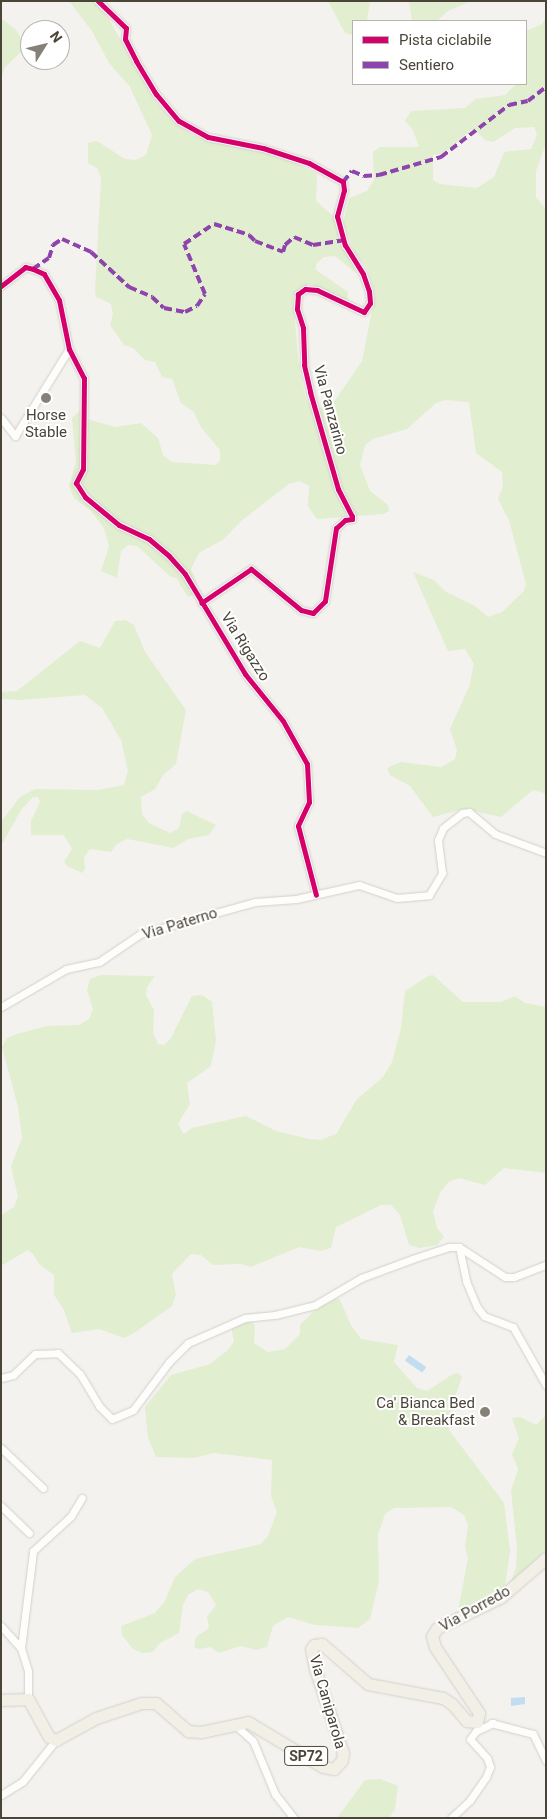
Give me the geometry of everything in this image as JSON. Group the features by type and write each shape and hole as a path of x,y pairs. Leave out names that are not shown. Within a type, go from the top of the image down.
{"main road":[{"name":"Via Porredo","path":"480,1719 477,1710 433,1644 432,1636 437,1628 500,1598 546,1558"},
{"name":"Via Caniparola","path":"56,1740 96,1718 147,1702 162,1706 183,1728 196,1733 233,1724 254,1724 323,1767 338,1768 343,1753 311,1649 318,1644 329,1649 368,1684 443,1698 452,1704 466,1721 473,1723 480,1719"},
{"path":"1,1700 28,1699 48,1737 56,1740"}],"street":[{"name":"Via Panzarino","path":"98,1 126,28 125,39 136,61 156,94 179,121 208,138 262,148 308,163 343,182 344,190 337,216 345,245 363,274 369,291 370,303 364,312 317,290 305,289 298,294 297,309 304,328 304,365 310,392 338,489 352,516 352,519 345,520 336,528 325,601 313,613 301,610 251,569 201,603"},
{"name":"Via Rigazzo","path":"1,286 25,267 44,274 59,300 69,349 84,378 83,469 76,483 85,497 119,525 149,540 169,556 185,574 245,674 283,721 307,764 310,802 298,826 316,895"},
{"path":"1,418 15,436 69,349"},
{"name":"Via Paterno","path":"1,1007 66,969 99,962 140,934 255,902 316,895 359,885 397,898 429,895 442,873 438,840 443,828 462,813 469,812 495,834 546,854"},
{"path":"459,1247 466,1282 477,1307 484,1316 513,1327 546,1385"},
{"path":"1,1378 13,1375 34,1354 58,1353 80,1374 99,1406 112,1419 133,1410 169,1362 188,1343 245,1318 315,1305 361,1278 443,1249 459,1247 505,1277 514,1277 546,1266"},
{"path":"1,1448 44,1488"},
{"path":"28,1699 29,1679 21,1648 32,1551 67,1520 82,1498"},
{"path":"1,1506 29,1533"},
{"path":"1,1626 21,1648"},
{"path":"480,1719 533,1734 546,1761"},
{"path":"451,1818 470,1800 490,1768 487,1758 470,1738 476,1731 493,1723"},
{"path":"233,1724 253,1741 275,1794 294,1818"},
{"path":"1,1795 23,1781 52,1748 56,1740"}],"green space":[{"path":"69,1 94,1 106,14 156,102 174,122 194,136 277,154 317,174 316,201 333,216 357,274 335,256 324,257 316,264 316,270 348,292 347,303 311,284 303,286 293,297 298,358 305,396 313,412 336,399 362,361 375,295 367,268 355,253 343,223 349,198 367,191 374,180 373,152 380,147 419,147 413,130 405,121 411,111 465,108 476,99 505,95 515,85 527,85 527,31 542,24 546,18 546,144 536,171 536,197 546,209 546,794 533,790 501,817 464,809 433,817 410,786 390,775 387,768 401,762 441,767 455,759 457,750 450,729 469,687 474,664 465,649 448,651 413,572 434,580 446,592 475,606 488,617 502,612 524,591 526,584 509,520 498,499 503,487 502,472 476,453 469,402 445,400 436,403 407,429 373,439 365,445 360,465 370,491 388,505 389,511 384,514 317,519 308,506 309,486 300,481 289,484 241,521 224,539 199,553 191,569 198,585 194,595 188,597 176,578 171,577 137,546 128,545 121,551 117,578 101,571 109,546 104,528 91,511 74,498 69,486 76,462 72,418 81,410 87,419 115,427 141,423 158,438 163,455 172,462 216,465 220,461 220,450 200,426 194,412 181,403 172,379 162,377 155,362 145,360 133,348 124,345 110,325 113,314 111,304 96,297 101,178 97,168 88,163 88,143 97,141 125,159 136,160 146,155 152,135 130,87 109,63 92,31","holes":["534,127 537,135 531,149 504,152 494,177 477,188 440,184 433,180 433,155 445,153 471,130 475,130 486,141 493,142 515,128"]},
{"path":"328,1 370,1 367,20 352,20 352,35 345,33"},
{"path":"409,1 471,1 448,11 438,20 412,20"},
{"path":"1,18 16,30 20,37 20,53 5,67 1,79"},
{"path":"125,620 134,625 145,652 186,710 176,764 163,775 155,789 141,797 142,814 149,823 170,833 179,828 182,814 187,811 216,825 209,835 188,839 174,848 127,839 117,844 111,852 90,849 84,858 85,869 82,873 67,866 64,862 72,849 64,835 31,835 31,821 40,802 38,797 33,797 21,810 1,846 1,822 20,797 35,789 98,790 124,785 128,771 121,740 102,708 85,695 20,700 2,699 1,692 17,691 80,641 100,648 115,621"},
{"path":"101,975 155,976 147,987 146,995 154,1010 153,1033 158,1044 164,1045 171,1038 192,996 202,995 212,1002 216,1040 212,1061 210,1067 187,1083 190,1104 178,1124 184,1134 192,1128 246,1116 276,1131 309,1139 320,1140 336,1134 357,1099 383,1077 392,1062 401,1028 405,991 428,976 433,975 463,1002 501,1002 515,996 525,1003 546,1007 546,1173 504,1168 485,1185 459,1178 449,1182 441,1191 433,1211 437,1228 444,1237 437,1245 420,1248 409,1245 400,1215 391,1205 381,1205 336,1227 331,1248 320,1251 299,1247 251,1267 241,1264 213,1265 201,1255 191,1254 172,1274 176,1295 172,1306 134,1333 124,1338 99,1329 72,1333 63,1308 54,1295 54,1275 39,1264 33,1254 28,1250 1,1266 1,1215 14,1207 18,1197 11,1166 22,1138 18,1107 2,1047 7,1038 17,1034 47,1026 79,1025 89,1019 93,1009 87,990 90,979"},
{"path":"339,1298 351,1325 361,1339 398,1345 394,1362 417,1388 427,1391 453,1374 458,1373 462,1377 451,1408 449,1430 504,1503 510,1551 505,1586 458,1611 468,1558 465,1547 468,1525 464,1515 451,1507 394,1508 385,1514 378,1535 379,1581 370,1619 358,1628 315,1625 288,1617 273,1626 267,1647 256,1650 241,1646 219,1653 210,1647 199,1649 194,1647 196,1637 209,1628 207,1617 216,1605 208,1592 198,1589 188,1595 183,1605 179,1633 160,1643 153,1652 142,1653 132,1648 122,1635 121,1626 155,1613 165,1601 175,1577 195,1559 261,1544 268,1536 277,1512 271,1496 272,1460 214,1453 193,1458 156,1457 148,1438 145,1407 171,1375 210,1364 228,1350 234,1341 231,1327 251,1321 255,1326 254,1343 268,1352 285,1349 300,1334 300,1325 319,1306"},
{"path":"546,1415 546,1550 510,1585 516,1568 517,1548 511,1491 518,1469 512,1454 519,1438 512,1418 520,1417 536,1425"},
{"path":"380,1779 398,1786 395,1809 389,1818 337,1818 365,1780"}],"water":[{"path":"409,1355 426,1367 422,1373 405,1361"},
{"path":"525,1697 525,1704 511,1706 511,1698"}],"marked path":[{"path":"343,182 352,171 364,176 379,175 441,157 509,105 528,101 546,87"},
{"path":"33,269 49,258 53,245 62,239 91,252 129,287 152,297 164,308 185,312 197,306 205,294 184,244 214,224 249,235 255,241 283,252 285,245 294,237 313,245 344,240"}],"cycle path":[{"path":"98,1 126,28 125,39 136,61 156,94 179,121 208,137 263,148 309,163 343,182 344,190 337,216 345,245 363,274 369,291 370,303 364,312 317,290 305,289 298,294 297,309 303,328 304,365 310,392 338,489 352,516 352,519 345,520 336,528 325,601 313,613 301,610 251,569 201,603"},
{"path":"1,286 25,267 44,274 59,300 69,349 84,378 83,469 76,483 85,497 119,525 149,539 169,556 185,574 245,674 283,721 307,764 309,802 298,826 316,895"}],"place":[{"name":"Horse Stable","path":"46,398"},
{"name":"Ca' Bianca Bed & Breakfast","path":"485,1412"}]}
